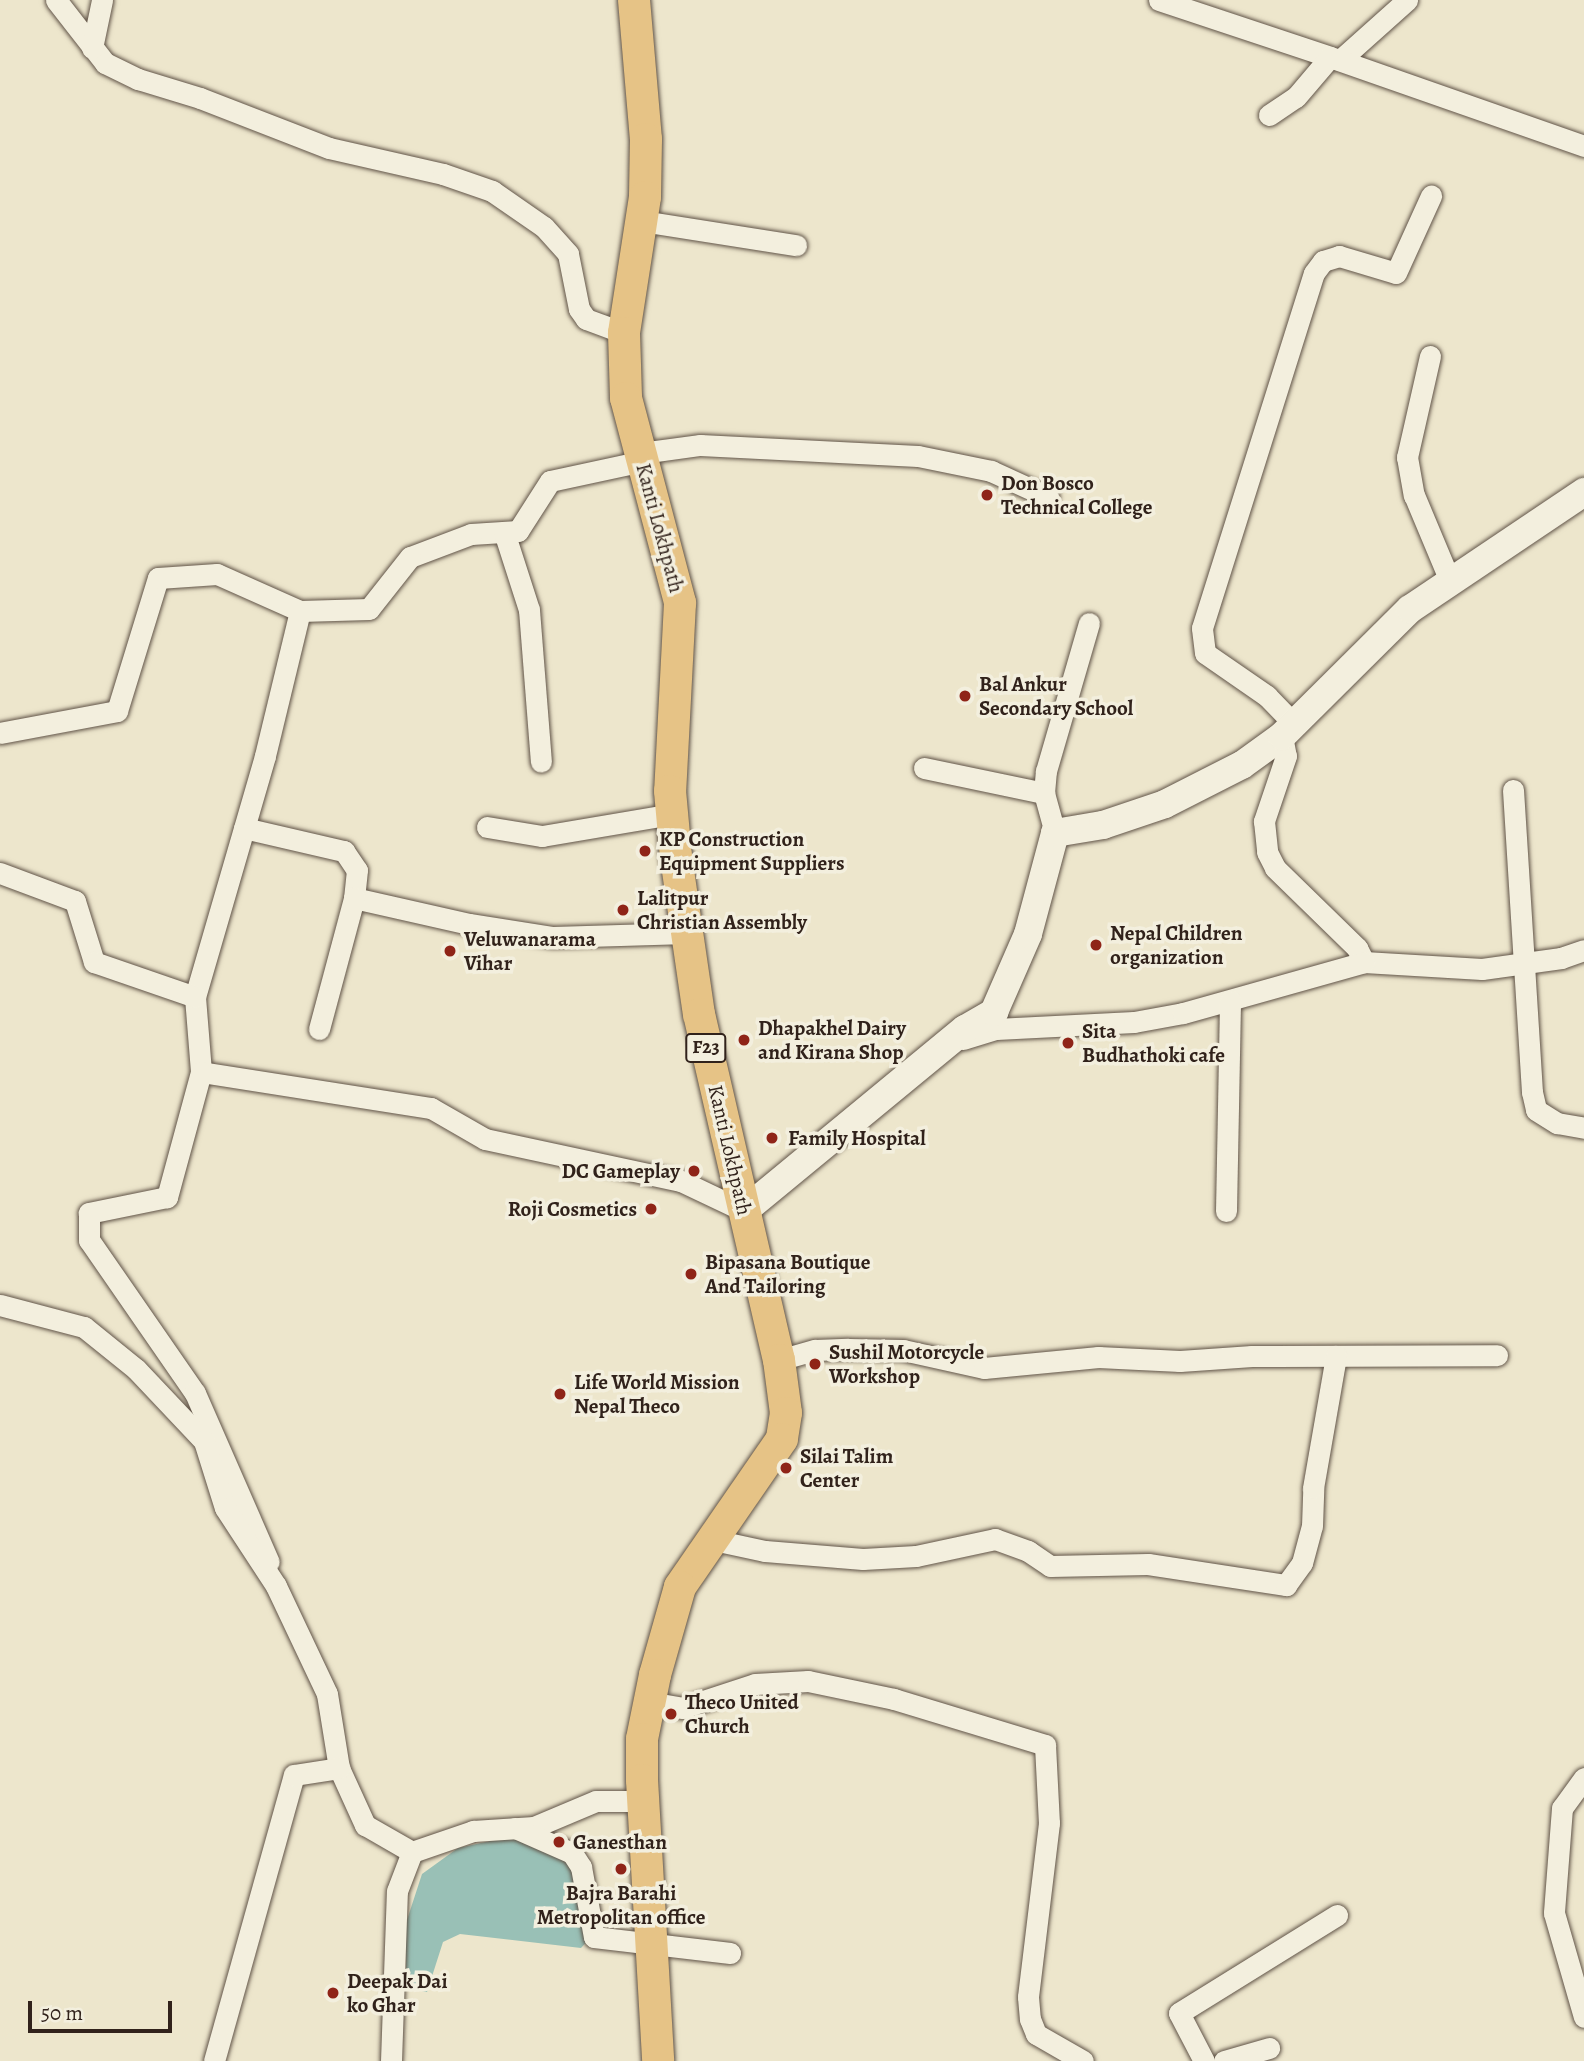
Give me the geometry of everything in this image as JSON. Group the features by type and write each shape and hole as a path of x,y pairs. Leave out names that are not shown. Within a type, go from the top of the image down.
{"main road":[{"name":"Kanti Lokhpath","path":"635,0 646,139 642,221 624,332 626,398 680,603 672,814 699,1014 779,1360 786,1413 782,1439 709,1539 680,1587 649,1702 642,1739 649,1946 658,2061"},
{"path":"744,1211 951,1042 994,1012 1028,934 1055,833 1103,825 1165,804 1242,765 1288,730 1410,609 1584,492"}],"street":[{"path":"56,0 105,63 138,79 200,98 329,148 443,174 492,191 544,227 568,254 579,309 586,320 602,328 624,332"},
{"path":"92,48 102,0"},
{"path":"1160,0 1584,146"},
{"path":"1269,115 1296,97 1335,59 1407,0"},
{"path":"1364,962 1357,948 1275,868 1267,852 1265,821 1286,756 1288,730 1267,696 1205,653 1202,628 1314,273 1323,261 1339,256 1396,273 1431,196"},
{"path":"642,221 796,245"},
{"path":"1430,356 1408,457 1414,495 1450,582"},
{"path":"0,733 117,711 158,578 216,574 300,611 369,609 410,556 471,534 518,531 551,481 642,457 700,445 918,456 991,471 1048,497"},
{"path":"504,532 529,610 541,762"},
{"path":"276,1586 261,1535 195,1393 89,1240 89,1213 167,1197 201,1072 195,997 244,828 300,611"},
{"path":"1055,833 1044,793 1046,771 1088,623"},
{"path":"924,768 1044,793"},
{"path":"1513,790 1516,880 1536,1110 1557,1123 1584,1128"},
{"path":"487,827 542,836 672,814"},
{"path":"244,828 344,851 357,870 354,898 318,1029"},
{"path":"0,873 75,901 94,962 195,997"},
{"path":"354,898 470,924 553,937 687,933"},
{"path":"951,1042 996,1029 1134,1022 1230,1001 1364,962 1482,969 1525,964 1584,950"},
{"path":"1226,1211 1230,1001"},
{"path":"201,1072 431,1108 485,1139 681,1181 744,1211"},
{"path":"0,1306 84,1327 136,1369 204,1441 225,1508 276,1586 327,1695 339,1769 365,1825 412,1852 473,1831 534,1826 596,1801 644,1801"},
{"path":"779,1360 815,1350 848,1349 903,1350 984,1368 1098,1357 1191,1361 1336,1356 1497,1355"},
{"path":"709,1539 765,1551 863,1559 916,1556 995,1539 1028,1550 1050,1566 1148,1564 1286,1585 1302,1563 1312,1526 1313,1488 1336,1356"},
{"path":"649,1702 682,1708 755,1684 808,1681 894,1699 1045,1745 1049,1823 1028,1997 1030,2019 1036,2034 1083,2061"},
{"path":"214,2061 293,1774 339,1769"},
{"path":"1584,1778 1562,1808 1553,1913 1584,2017"},
{"path":"515,1828 572,1853 581,1867 594,1937 649,1946 730,1953"},
{"path":"391,2061 397,1891 412,1852"},
{"path":"1204,2061 1179,2013 1337,1915"},
{"path":"1224,2061 1269,2048"}],"water":[{"path":"504,1838 531,1840 569,1856 591,1937 581,1948 460,1934 443,1942 427,1992 406,1988 406,1923 422,1874 458,1848"}],"place":[{"name":"Don Bosco Technical College","path":"987,495"},
{"name":"Bal Ankur Secondary School","path":"965,696"},
{"name":"KP Construction Equipment Suppliers","path":"645,851"},
{"name":"Lalitpur Christian Assembly","path":"623,910"},
{"name":"Nepal Children organization","path":"1096,945"},
{"name":"Veluwanarama Vihar","path":"450,951"},
{"name":"Dhapakhel Dairy and Kirana Shop","path":"744,1040"},
{"name":"Sita Budhathoki cafe","path":"1068,1043"},
{"name":"Family Hospital","path":"772,1138"},
{"name":"DC Gameplay","path":"694,1171"},
{"name":"Roji Cosmetics","path":"651,1209"},
{"name":"Bipasana Boutique And Tailoring","path":"691,1274"},
{"name":"Sushil Motorcycle Workshop","path":"815,1364"},
{"name":"Life World Mission Nepal Theco","path":"560,1394"},
{"name":"Silai Talim Center","path":"786,1468"},
{"name":"Theco United Church","path":"671,1714"},
{"name":"Ganesthan","path":"559,1842"},
{"name":"Bajra Barahi Metropolitan office","path":"621,1869"},
{"name":"Deepak Dai ko Ghar","path":"333,1993"}]}
